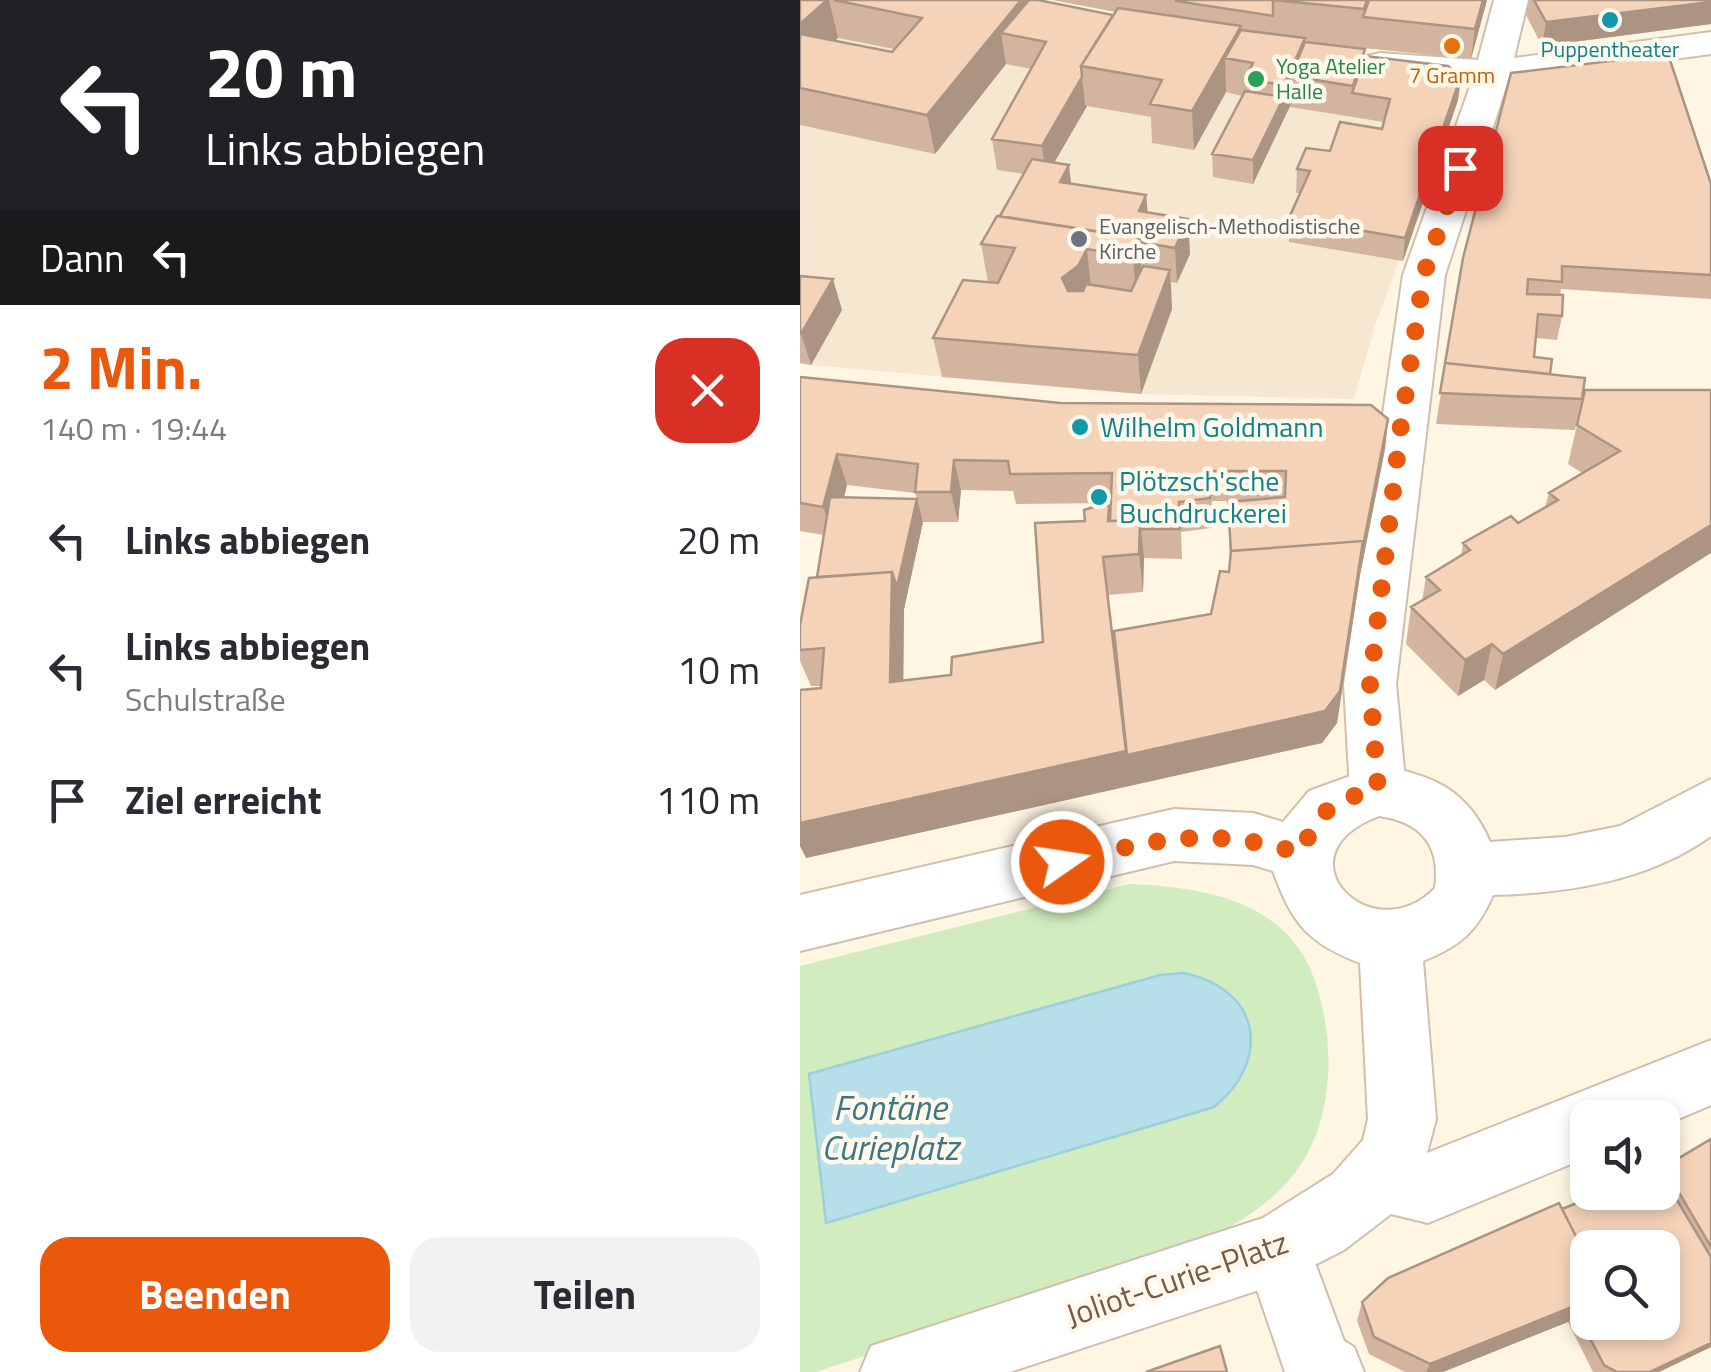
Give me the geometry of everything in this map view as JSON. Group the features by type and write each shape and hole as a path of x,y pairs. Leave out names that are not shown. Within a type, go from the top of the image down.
{"street":[{"path":"1378,790 1370,684 1382,424 1424,274 1492,72 1511,0"},
{"path":"1345,61 1492,72 1711,43"},
{"path":"1378,790 1418,798 1450,820 1468,853 1466,889 1445,921 1409,938 1368,938 1329,920 1305,889 1300,853 1320,814 1346,797 1378,790"},
{"path":"1467,869 1570,866 1671,835 1711,804"},
{"path":"800,923 1174,836 1253,839 1300,853"},
{"name":"Joliot-Curie-Platz","path":"897,1372 1277,1249 1332,1220 1381,1178 1399,1146 1402,1119 1390,938"},
{"path":"1645,1100 1711,1072"},
{"path":"1381,1178 1428,1188 1570,1131"},
{"path":"1277,1249 1323,1369"}],"shaded area":[{"path":"800,0 1445,89 1458,100 1375,326 1354,399 1141,394 800,364"}],"green space":[{"path":"1130,884 1187,889 1241,904 1287,934 1304,956 1322,1008 1328,1059 1323,1110 1305,1158 1266,1203 1203,1241 1093,1282 816,1372 800,1372 800,966"}],"water":[{"name":"Fontäne Curieplatz","path":"1183,973 1209,981 1229,994 1242,1009 1249,1028 1245,1068 1233,1088 1214,1107 826,1223 809,1074 1160,975"}],"building":[{"path":"800,0 827,0 800,24"},
{"path":"834,0 1021,0 927,115 800,88 800,34 892,52 922,18"},
{"path":"1029,0 1113,15 1081,66 1082,77 1042,146 992,139 1046,42 1001,33"},
{"path":"1273,0 1273,16 1176,1"},
{"path":"1273,0 1367,0 1364,9"},
{"path":"1369,0 1483,0 1475,29 1363,17"},
{"path":"1534,0 1711,0 1711,2 1546,22"},
{"path":"1118,8 1241,26 1192,111 1150,104 1162,80 1081,66"},
{"path":"1241,30 1305,38 1284,85 1245,79 1253,63 1225,58"},
{"path":"1305,42 1365,49 1353,86 1291,76"},
{"path":"1668,54 1711,184 1711,275 1562,266 1562,282 1528,279 1527,294 1563,295 1562,316 1538,314 1534,357 1552,359 1550,374 1445,363 1463,258 1511,73"},
{"path":"1365,56 1448,66 1461,76 1405,238 1289,218 1310,171 1297,169 1306,148 1330,151 1340,122 1382,129 1390,99 1352,93"},
{"path":"1245,91 1284,97 1253,160 1212,154"},
{"path":"1032,159 1069,165 1060,182 1146,195 1139,211 1188,219 1175,248 1140,242 1139,238 1000,216"},
{"path":"997,216 1139,238 1133,256 1087,249 1078,266 1062,278 1068,291 1083,291 1086,284 1131,291 1143,266 1170,270 1138,355 933,338 963,280 998,283 1015,248 981,244"},
{"path":"800,276 833,279 801,334 800,334"},
{"path":"1445,363 1585,378 1582,399 1440,393"},
{"path":"800,377 1060,403 1371,405 1388,419 1363,546 1363,541 1231,552 1228,502 1285,497 1286,471 1211,471 1210,498 1179,502 1180,529 1141,529 1140,520 1110,521 1112,473 1010,474 1008,461 954,460 951,492 915,492 918,464 837,454 823,507 800,503"},
{"path":"1585,390 1711,390 1711,525 1503,654 1492,644 1465,660 1411,607 1440,590 1426,577 1470,550 1463,543 1511,516 1518,523 1558,500 1549,493 1620,451 1577,425"},
{"path":"830,497 917,499 897,587 892,572 817,577"},
{"path":"1109,506 1108,521 1140,520 1139,554 1103,557 1126,751 800,823 800,690 821,688 824,648 800,650 800,625 809,578 892,572 890,682 951,675 952,657 1043,642 1035,523 1085,521 1084,510"},
{"path":"1363,541 1340,691 1325,711 1127,755 1114,631 1211,614 1220,571 1229,572 1231,551"},
{"path":"1711,1139 1711,1247 1680,1194 1680,1157"},
{"path":"1559,1203 1573,1230 1570,1308 1430,1364 1374,1337 1362,1302 1388,1278"},
{"path":"1680,1205 1711,1257 1711,1343 1650,1372 1617,1372 1604,1365 1591,1340 1680,1340 1680,1230 1573,1230 1562,1209 1570,1206 1570,1210 1680,1210"},
{"path":"1220,1346 1227,1372 1146,1372"}],"place":[{"name":"Puppentheater","path":"1610,20"},
{"name":"7 Gramm","path":"1452,46"},
{"name":"Yoga Atelier Halle","path":"1256,79"},
{"name":"Evangelisch-Methodistische Kirche","path":"1079,239"},
{"name":"Wilhelm Goldmann","path":"1080,427"},
{"name":"Plötzsch'sche Buchdruckerei","path":"1099,497"}],"route":[{"path":"1062,862 1174,836 1253,839 1300,853 1320,814 1346,797 1378,790 1370,684 1401,425 1424,274 1460,168"}]}
